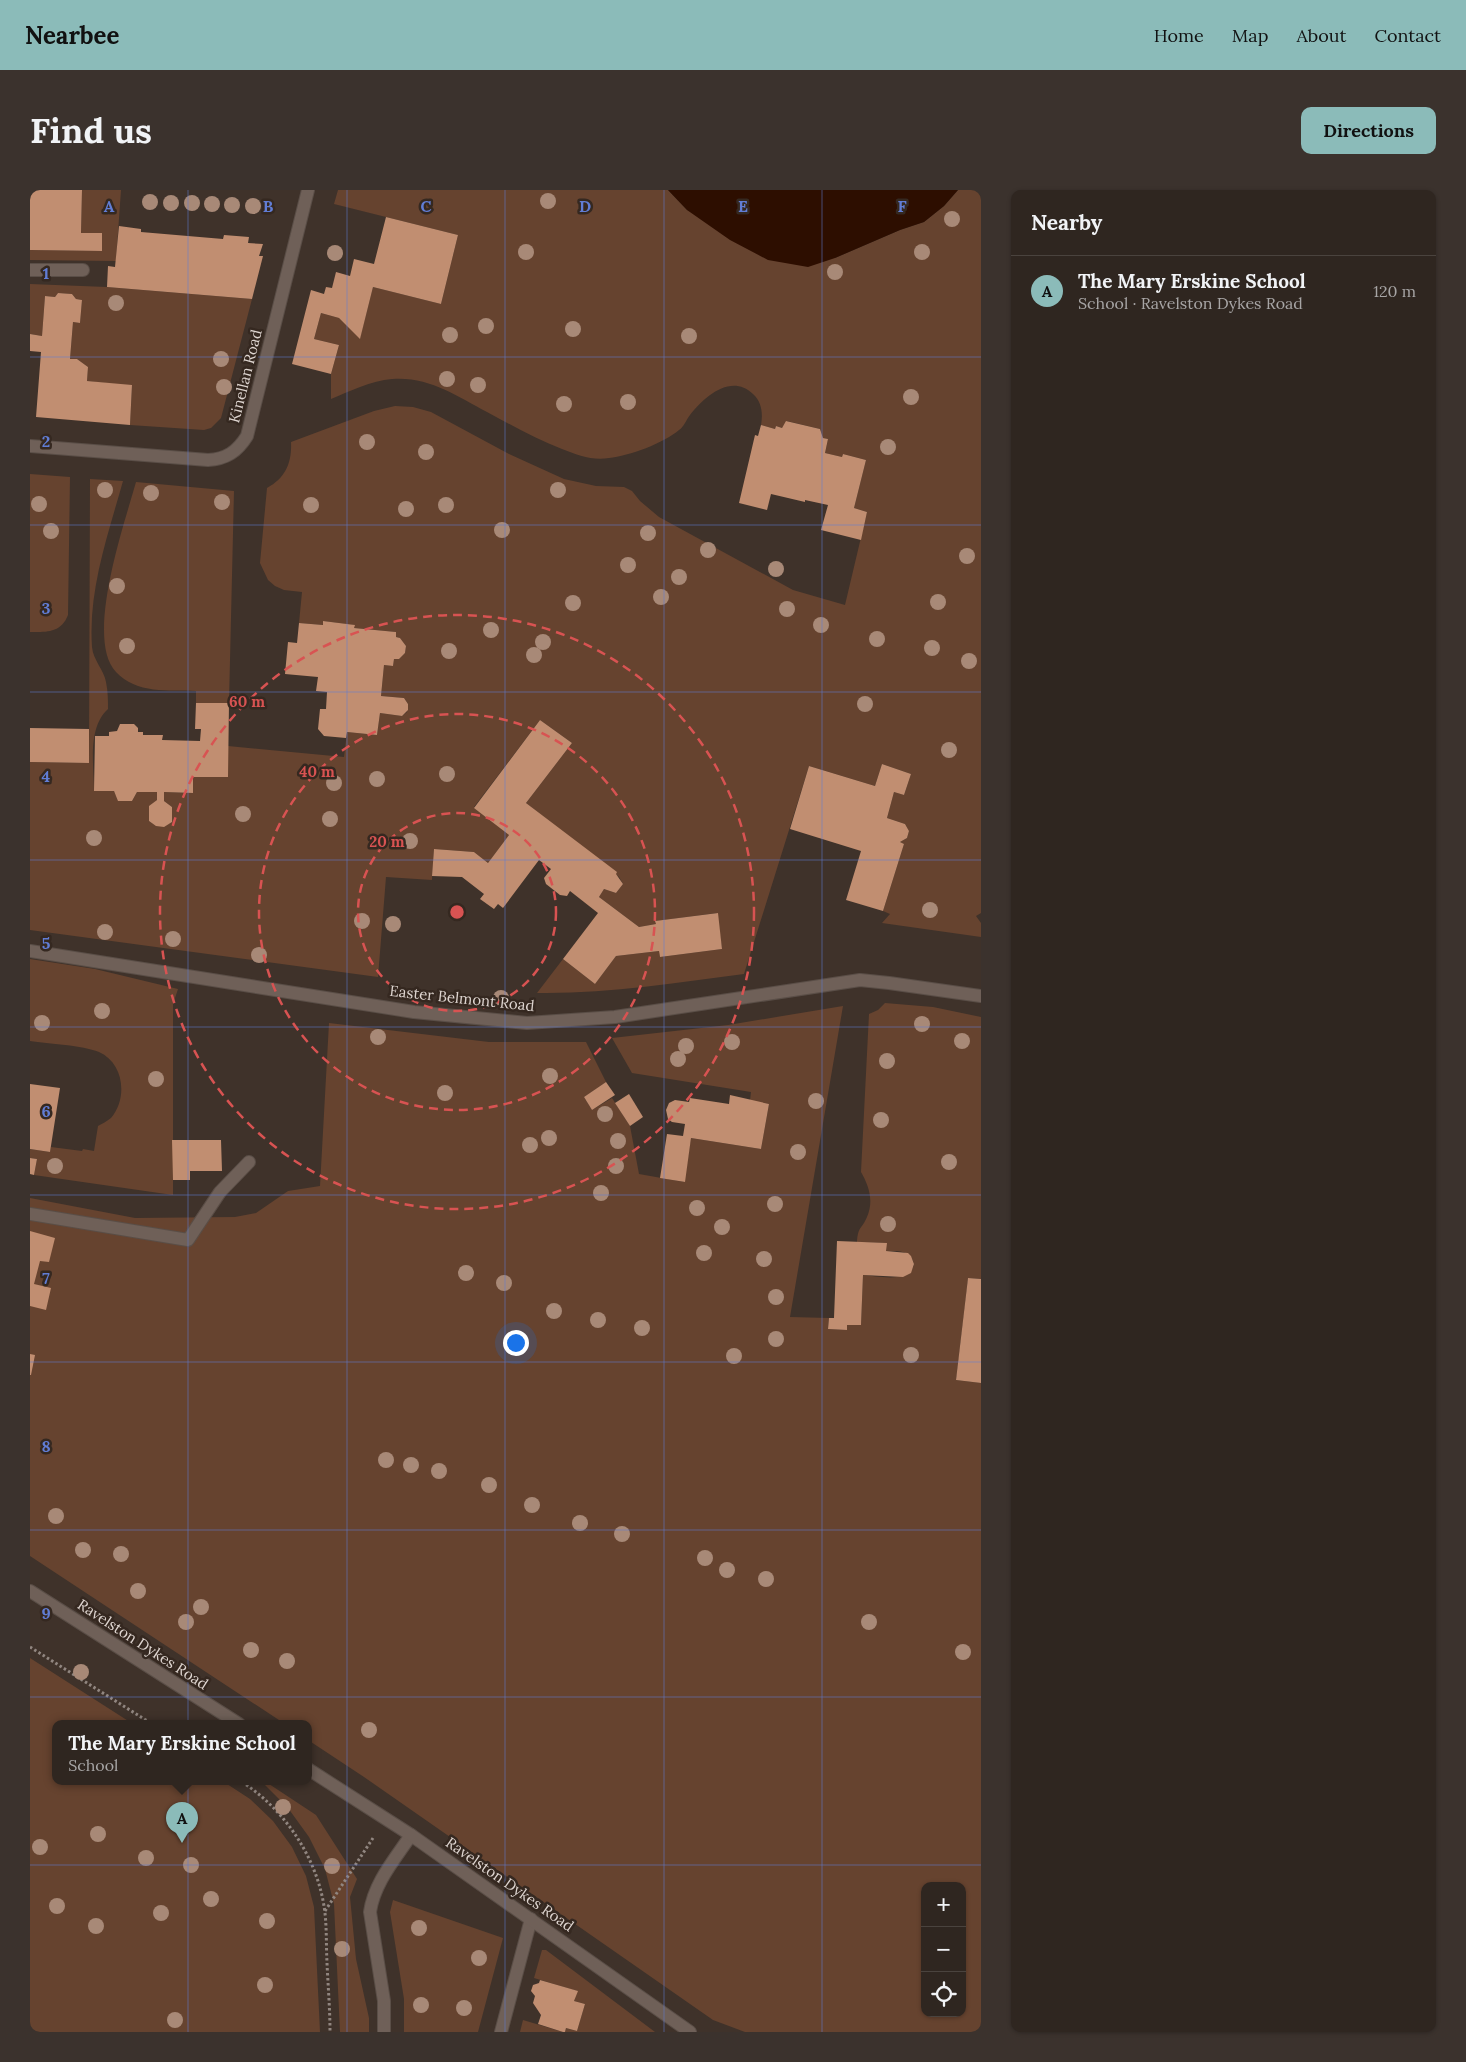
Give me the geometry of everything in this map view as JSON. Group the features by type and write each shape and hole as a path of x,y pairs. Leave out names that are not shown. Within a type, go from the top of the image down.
{"street":[{"name":"Kinellan Road","path":"30,446 208,460 226,457 240,446 247,436 308,190"},
{"path":"30,270 83,270"},
{"name":"Easter Belmont Road","path":"30,951 414,1012 528,1023 615,1017 860,980 981,996"},
{"path":"30,1214 188,1240 220,1192 249,1162"},
{"name":"Ravelston Dykes Road","path":"30,1591 233,1720"},
{"name":"Ravelston Dykes Road","path":"312,1772 411,1835 690,2032"},
{"path":"384,2032 384,2001 370,1912 372,1898 379,1883 411,1835"},
{"path":"501,2032 531,1919"}],"path":[{"path":"30,1647 146,1720"},
{"path":"247,1785 256,1791 281,1815 301,1842 315,1873 324,1911 330,2032"},
{"path":"324,1911 386,1818"}],"shaded area":[{"path":"82,190 121,190 116,261 30,260 30,250 101,251 102,233 81,233"},
{"path":"338,190 668,190 687,210 835,258 900,230 924,222 944,206 958,190 981,190 981,913 976,916 981,923 981,937 882,923 890,914 883,911 904,844 900,842 907,838 909,831 905,824 887,818 894,792 904,795 911,774 882,764 875,786 809,766 744,974 615,990 537,993 563,959 595,984 616,956 659,951 660,957 722,949 717,913 656,921 656,924 639,927 599,897 604,889 616,893 623,884 619,877 526,803 572,743 540,720 474,807 509,835 488,863 474,852 434,849 432,880 386,877 378,977 30,930 30,762 89,763 90,479 123,481 100,563 93,605 92,647 94,656 105,678 108,706 108,709 101,717 94,736 94,791 114,791 119,801 132,801 137,792 157,792 157,800 149,807 149,821 160,826 172,822 172,807 164,801 164,792 193,793 193,777 227,777 228,746 344,757 347,732 377,735 380,713 402,716 407,712 408,704 404,698 381,696 384,665 393,666 394,659 399,659 405,653 406,646 400,638 396,637 396,632 354,628 354,625 323,621 323,625 299,623 302,592 284,590 275,586 268,580 260,563 267,488 279,479 286,469 289,463 291,442 374,411 395,406 413,407 431,412 509,454 564,479 596,486 624,487 632,491 640,501 659,517 793,590 845,605 867,512 854,508 866,460 843,454 842,457 825,453 828,439 823,438 820,429 787,421 782,428 776,426 775,429 761,425 762,412 760,404 756,397 745,388 727,387 710,395 690,415 681,429 665,440 636,452 603,459 585,457 552,445 442,388 418,381 405,379 384,380 331,399 331,374 339,345 314,339 321,313 339,318 360,338 373,287 441,304 458,235 334,204"},
{"path":"668,190 958,190 944,206 924,222 808,267 768,260 730,240 687,210"},
{"path":"30,284 107,287 252,299 221,418 211,428 204,430 130,425 132,386 87,381 88,367 77,359 70,359 73,322 80,323 82,300 76,299 72,294 58,293 55,297 45,296 42,336 30,334"},
{"path":"30,474 70,477 68,615 62,625 48,631 30,632"},
{"path":"136,482 234,491 229,703 196,703 196,691 153,689 133,684 116,672 107,656 104,634 105,608 116,551"},
{"path":"30,959 95,969 178,989 173,1004 173,1195 34,1175 37,1159 30,1158 30,1149 50,1152 51,1147 94,1151 98,1126 111,1118 120,1101 121,1082 114,1064 99,1052 75,1046 30,1041"},
{"path":"885,1003 933,1007 981,1017 981,1279 968,1278 956,1380 981,1383 981,2032 745,2032 713,2020 312,1743 312,1720 279,1720 30,1556 30,1198 135,1218 235,1217 256,1213 288,1191 320,1186 329,1023 489,1042 586,1042 606,1082 584,1097 592,1110 612,1098 630,1126 639,1174 684,1182 691,1138 761,1149 769,1104 750,1101 751,1092 632,1073 612,1038 728,1025 843,1006 790,1317 829,1318 828,1329 847,1330 847,1325 861,1325 863,1275 900,1277 911,1270 914,1264 910,1256 904,1252 886,1251 886,1243 857,1242 859,1230 867,1217 870,1205 868,1188 861,1172 869,1014 878,1010"},
{"path":"30,1658 127,1720 52,1720 52,1785 229,1785 250,1799 273,1821 292,1847 306,1876 314,1907 320,2032 30,2032"},
{"path":"265,1785 271,1785 316,1815 357,1879 350,1897 356,1959 369,2018 369,2032 340,2032 334,1904 325,1869 309,1837 288,1808"},
{"path":"393,1900 503,1938 478,2032 404,2032 404,1999 390,1912"},
{"path":"542,1950 546,1950 655,2032 565,2032 566,2028 577,2031 585,2004 574,2001 577,1991 534,1978"},
{"path":"523,2020 563,2032 520,2032"}],"building":[{"path":"30,190 82,190 81,233 102,233 102,251 30,250"},
{"path":"386,217 458,235 441,304 373,287 360,339 339,318 321,313 314,339 339,345 331,374 292,364 311,290 324,294 326,287 332,288 336,272 350,276 354,259 374,264"},
{"path":"119,226 141,229 141,232 223,239 224,235 249,237 248,243 263,244 259,256 263,256 252,299 107,287 108,266 115,267"},
{"path":"58,293 72,294 76,299 82,300 80,323 73,322 70,359 77,359 88,367 87,381 132,385 130,425 36,417 41,352 30,351 30,334 42,336 45,296 55,297"},
{"path":"786,421 820,429 823,438 828,439 825,453 842,457 843,454 866,460 854,508 867,512 861,540 821,530 828,505 771,494 767,510 739,503 755,435 758,436 761,425 775,429 776,426 782,428"},
{"path":"323,621 355,625 354,628 396,632 396,637 400,638 406,646 405,653 399,659 394,659 393,666 384,665 381,696 404,698 408,704 408,710 402,716 380,713 377,735 347,732 346,738 324,736 318,729 320,709 326,709 327,692 316,691 318,677 285,674 288,642 297,643 299,623 323,625"},
{"path":"196,703 229,703 228,777 193,777 193,793 164,792 164,801 172,807 172,822 164,827 156,826 149,821 149,806 157,800 157,792 137,792 132,801 118,801 114,791 94,791 95,736 109,736 109,732 117,731 120,724 134,724 138,728 138,732 143,732 143,735 163,735 162,740 200,741 201,729 195,729"},
{"path":"540,720 572,743 526,803 617,872 616,874 623,884 616,893 604,889 599,897 639,927 656,924 655,921 718,913 722,949 660,957 659,951 616,956 595,984 563,959 598,913 570,891 567,896 560,895 546,884 544,878 551,869 539,860 503,908 498,904 494,909 480,899 484,894 462,877 432,876 434,849 474,852 488,863 509,835 474,808"},
{"path":"30,728 89,729 89,763 30,762"},
{"path":"882,764 911,774 904,795 894,792 887,818 905,824 909,831 907,838 900,842 904,844 883,911 846,900 861,851 790,829 809,766 875,786"},
{"path":"606,1082 615,1095 592,1110 584,1097"},
{"path":"30,1084 60,1088 50,1152 30,1149"},
{"path":"629,1094 643,1117 630,1126 615,1103"},
{"path":"730,1095 769,1104 761,1149 691,1138 685,1182 660,1178 667,1134 683,1136 685,1124 672,1122 668,1119 666,1110 669,1103 675,1100 689,1102 690,1098 729,1104"},
{"path":"172,1140 221,1140 222,1171 190,1171 190,1180 173,1180"},
{"path":"30,1158 37,1159 34,1175 30,1174"},
{"path":"30,1231 55,1238 49,1262 40,1261 34,1284 51,1288 46,1310 30,1306"},
{"path":"837,1241 887,1243 886,1251 908,1253 914,1264 911,1273 903,1277 863,1275 861,1325 847,1325 847,1330 828,1329 829,1318 834,1318"},
{"path":"968,1278 981,1279 981,1383 956,1380"},
{"path":"30,1354 35,1355 31,1375 30,1375"},
{"path":"540,1980 578,1991 574,2001 585,2004 577,2031 566,2028 565,2032 563,2032 538,2024 541,2015 533,2003 535,1996 531,1991 533,1985 539,1983"}],"place":[{"name":"The Mary Erskine School","path":"182,1843"}]}
